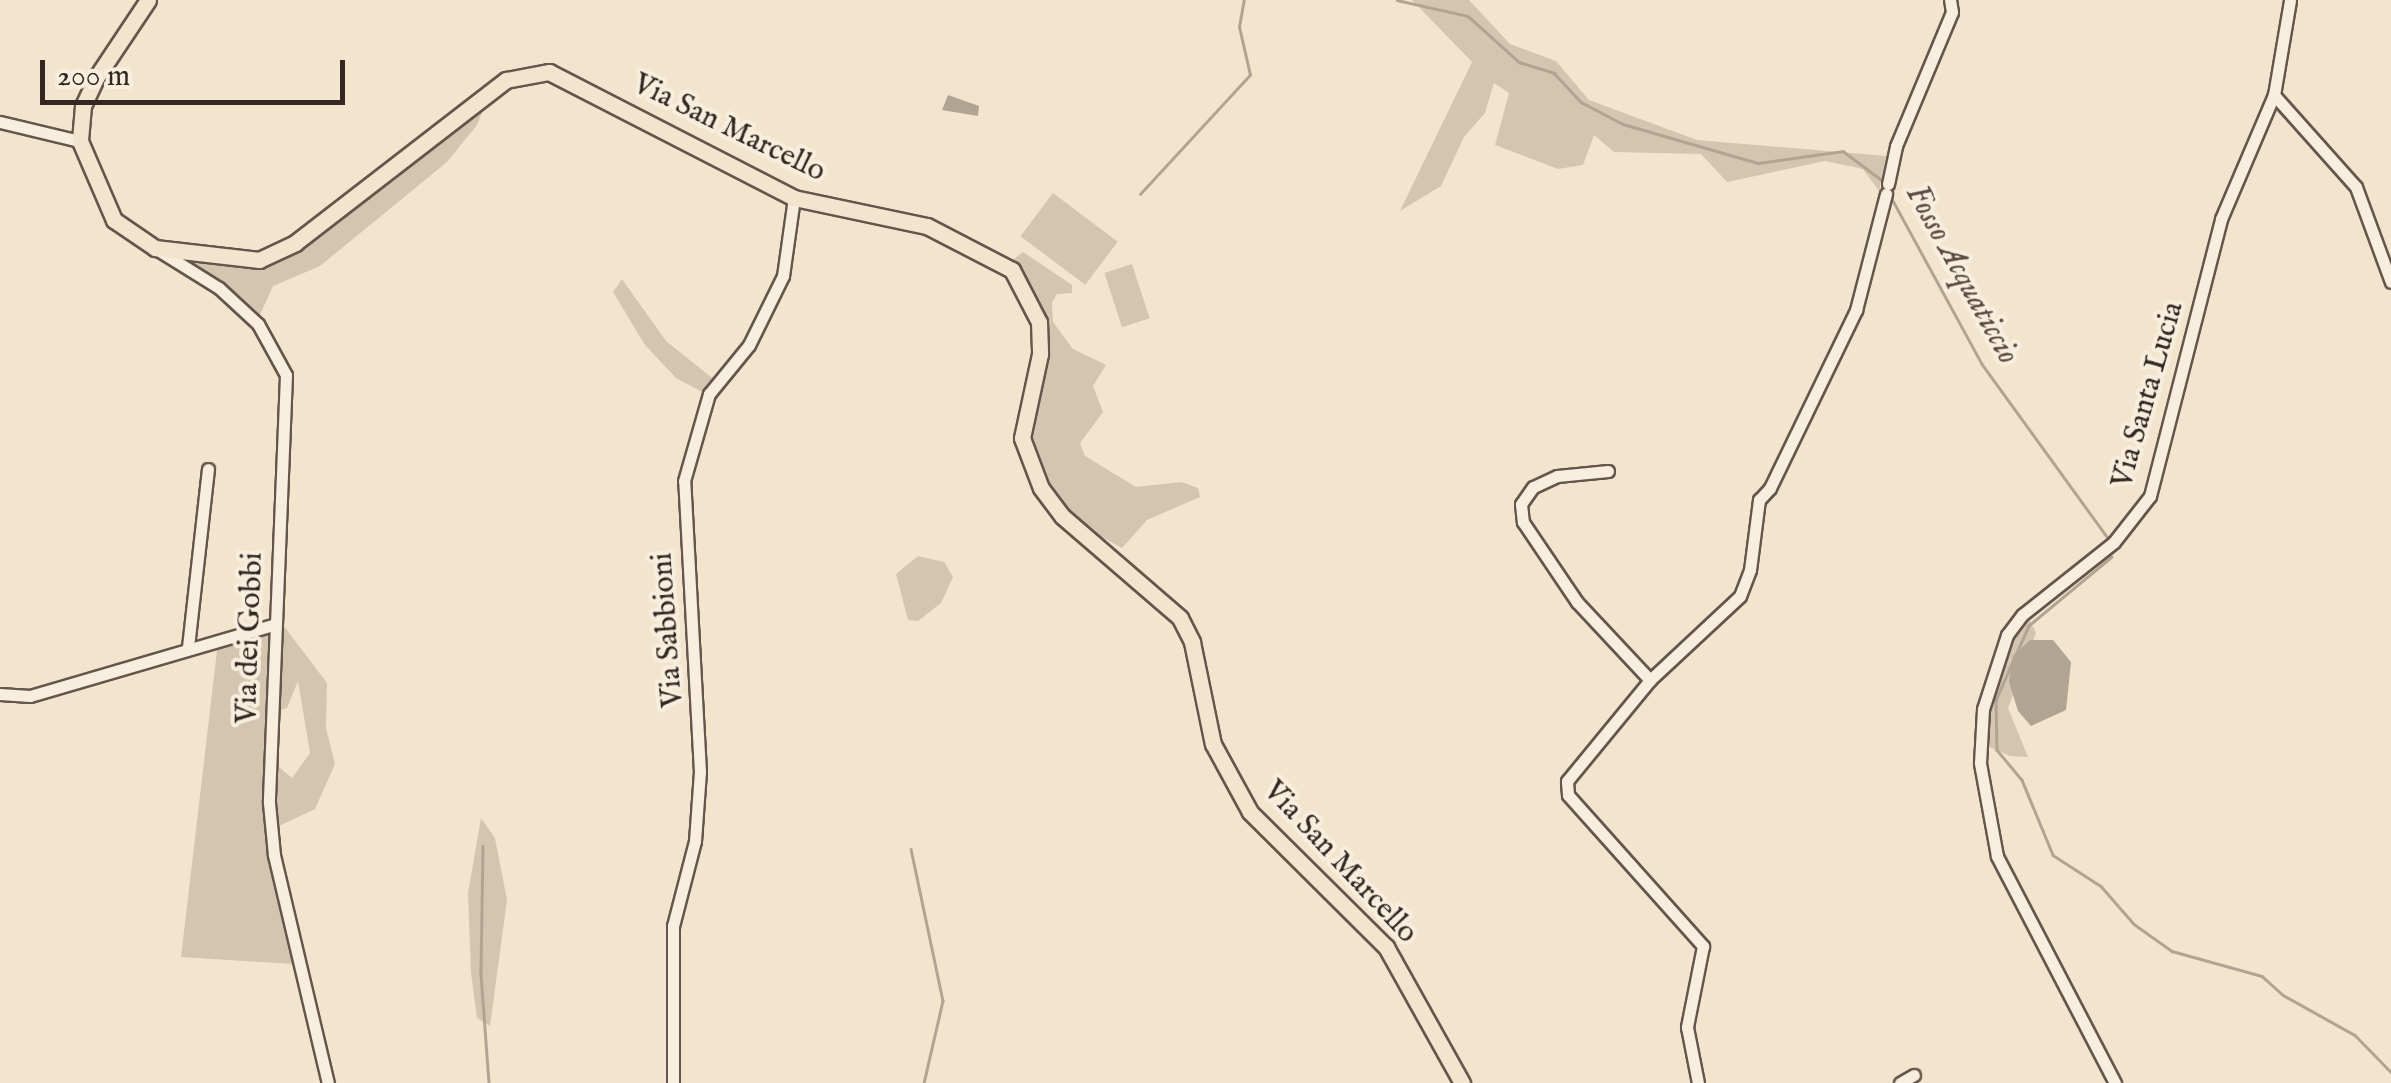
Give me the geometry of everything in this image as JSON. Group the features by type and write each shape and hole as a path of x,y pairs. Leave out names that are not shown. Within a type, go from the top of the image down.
{"main road":[{"path":"80,141 84,106 96,78 148,0"},
{"name":"Via San Marcello","path":"80,141 114,220 154,248 216,259 271,255 295,243 506,80 528,73 571,79 794,198 926,226 1012,270 1038,322 1040,354 1022,438 1041,488 1062,516 1180,618 1192,642 1213,744 1250,812 1386,948 1462,1083"}],"street":[{"path":"1698,1083 1688,1027 1703,946 1568,794 1568,781 1650,680 1740,596 1759,500 1770,488 1856,310 1887,189 1950,0"},
{"name":"Via Santa Lucia","path":"2115,1083 1998,856 1980,763 1983,709 2007,635 2022,615 2114,542 2150,496 2222,218 2274,95 2290,0"},
{"path":"2274,95 2356,187 2391,282"},
{"path":"0,122 80,141"},
{"name":"Via Sabbioni","path":"673,1083 673,926 695,841 700,790 684,481 709,394 749,345 783,276 794,198"},
{"name":"Via dei Gobbi","path":"154,248 218,288 258,324 286,374 272,838 328,1083"},
{"path":"188,647 208,469"},
{"path":"1608,471 1557,476 1533,487 1521,504 1524,522 1577,602 1650,680"},
{"path":"0,694 30,696 276,624"},
{"path":"1900,1083 1914,1075"}],"shaded area":[{"path":"1412,0 1469,0 1510,44 1556,61 1589,100 1697,140 1886,156 1879,191 1863,169 1825,161 1727,182 1701,154 1614,152 1594,135 1583,165 1558,169 1495,145 1509,93 1494,83 1485,113 1464,137 1441,186 1400,211 1472,62"},
{"path":"948,95 979,106 978,116 942,110"},
{"path":"487,100 477,125 447,162 320,266 273,286 259,317 175,256 248,269 284,258"},
{"path":"1053,193 1118,242 1085,285 1021,236"},
{"path":"1023,252 1072,285 1072,293 1057,294 1052,303 1053,322 1073,349 1106,365 1093,386 1103,412 1080,443 1085,456 1136,487 1182,482 1198,488 1200,497 1147,520 1122,548 1087,529 1059,501 1028,447 1042,317 1010,262"},
{"path":"1132,264 1150,318 1122,327 1104,273"},
{"path":"622,279 666,341 716,381 704,393 676,378 645,345 613,292"},
{"path":"918,556 944,562 953,577 941,603 918,621 908,620 896,574"},
{"path":"2030,620 2036,633 2008,708 2028,757 2010,756 1987,746 1986,710 2005,650"},
{"path":"283,625 327,683 326,728 335,764 315,809 275,828 273,762 292,778 310,753 298,681 287,708 275,711"},
{"path":"272,627 271,861 293,964 181,957 218,642"},
{"path":"2030,640 2053,640 2071,662 2066,710 2031,726 2018,711 2009,682 2013,656"},
{"path":"481,818 495,838 507,900 490,1026 477,1018 471,973 468,893"}],"waterway":[{"path":"1140,194 1250,75 1239,27 1244,0"},
{"name":"Fosso Acquaticcio","path":"1397,0 1468,16 1519,62 1554,73 1581,102 1623,124 1758,163 1843,151 1883,181"},
{"name":"Fosso Acquaticcio","path":"1891,197 1982,364 2108,538"},
{"name":"Fosso Acquaticcio","path":"2112,557 2029,626 1996,700 1997,750 2022,780 2053,855 2101,886 2134,924 2172,951 2262,976 2283,995 2355,1035 2391,1072"},
{"path":"483,846 481,974 489,1083"},
{"path":"911,849 943,1001 924,1083"}]}
